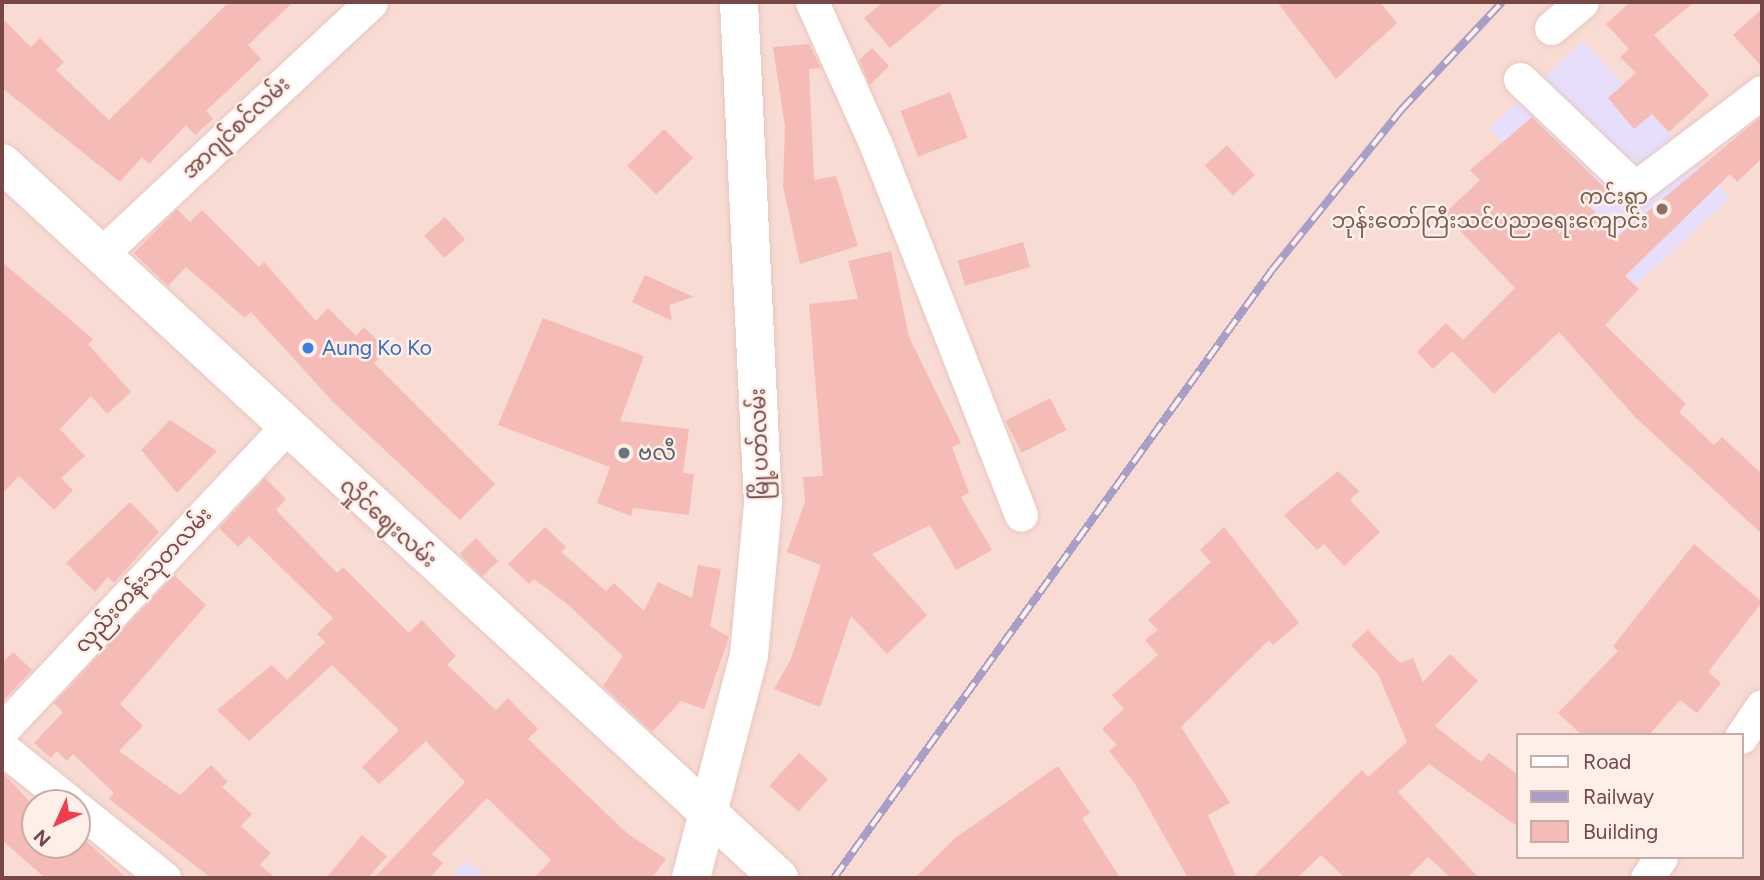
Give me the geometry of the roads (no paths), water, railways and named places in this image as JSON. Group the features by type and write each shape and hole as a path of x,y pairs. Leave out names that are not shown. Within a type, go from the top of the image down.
{"street":[{"name":"အာဂျင်စင်လမ်း","path":"101,254 371,2"},
{"name":"မြို့ပတ်လမ်း","path":"691,878 710,815 749,655 763,504 739,2"},
{"path":"812,2 876,145 1021,515"},
{"path":"1551,28 1582,2"},
{"path":"1520,79 1635,188 1762,92"},
{"name":"လှိုင်ဈေးလမ်း","path":"2,163 285,429 779,878"},
{"name":"လှည်းတန်းသုတလမ်း","path":"2,730 285,429"},
{"path":"1743,734 1762,706"},
{"path":"2,748 53,789"},
{"path":"91,819 164,878"},
{"path":"1647,878 1660,859"}],"railway":[{"path":"834,878 1272,270 1401,110 1502,2"}],"place":[{"name":"ကင်းရွာ ဘုန်းတော်ကြီးသင်ပညာရေးကျောင်း","path":"1662,209"},
{"name":"Aung Ko Ko","path":"308,348"},
{"name":"ဗလီ","path":"624,453"}]}
